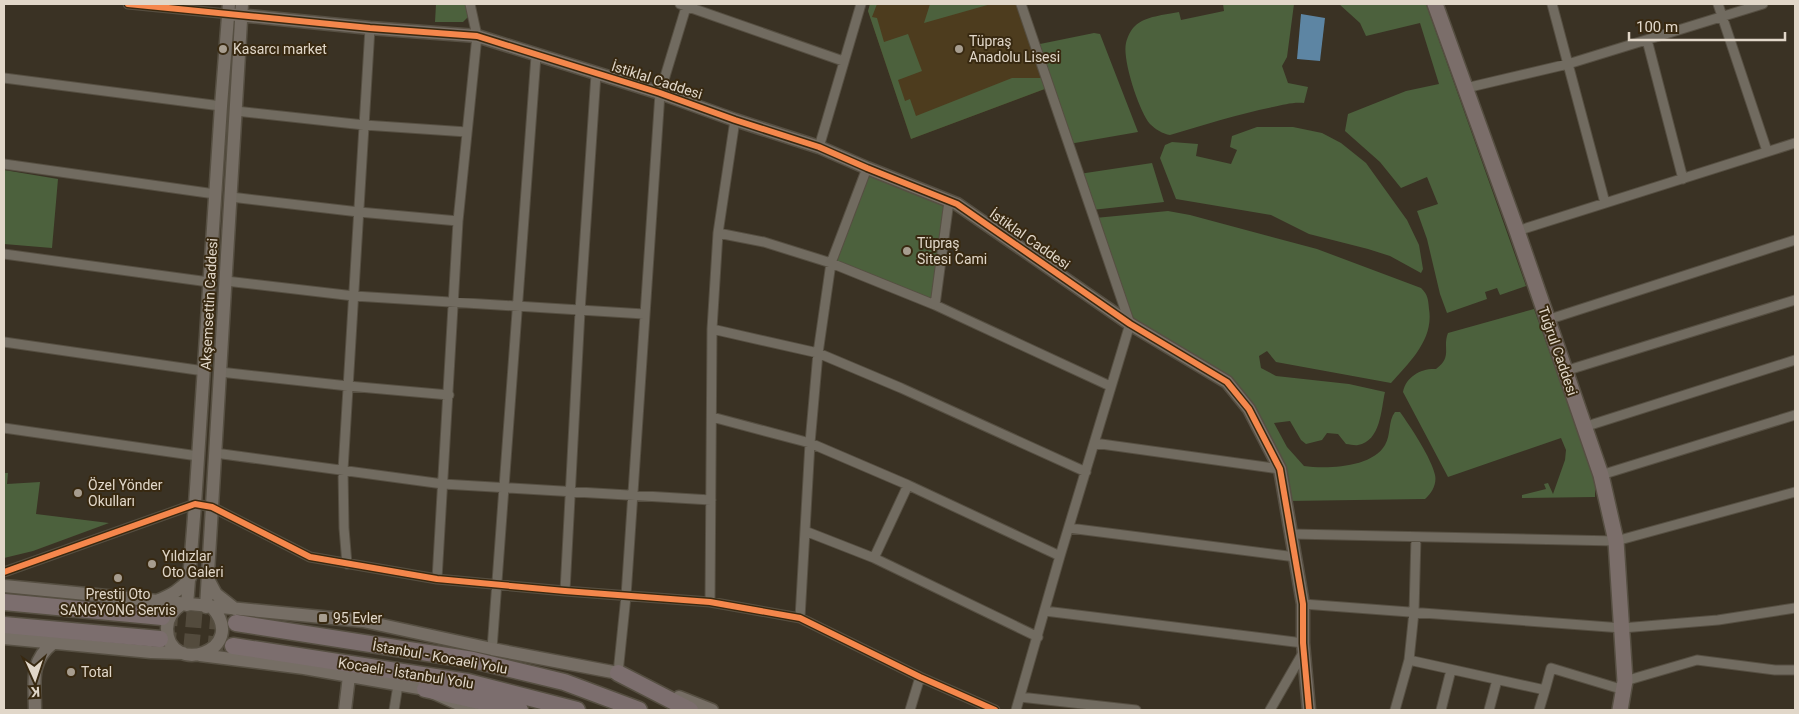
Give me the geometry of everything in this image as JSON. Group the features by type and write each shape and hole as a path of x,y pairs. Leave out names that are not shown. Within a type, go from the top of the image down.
{"highway":[{"path":"4,602 159,609"},
{"name":"İstanbul - Kocaeli Yolu","path":"237,616 473,660 564,682 639,710"},
{"path":"4,625 160,639"},
{"name":"Kocaeli - İstanbul Yolu","path":"233,646 468,682 577,710"},
{"path":"618,673 690,710"},
{"path":"425,689 520,710"}],"main road":[{"name":"Tuğrul Caddesi","path":"1435,4 1517,231 1546,320 1601,475 1616,541 1624,685 1620,710"},
{"name":"İstiklal Caddesi","path":"228,9 242,9 370,28 477,36 536,56 660,92 735,120 819,147 957,204 1130,324 1228,382 1249,409 1280,469 1303,604 1304,647 1310,710"},
{"name":"Akşemsettin Caddesi","path":"185,604 190,578 228,9"},
{"name":"Akşemsettin Caddesi","path":"209,607 208,579 242,9"},
{"path":"159,609 190,578"},
{"path":"208,579 216,594 237,616"},
{"path":"4,586 159,609 185,604 209,607 237,616 363,622 618,673 712,710"},
{"path":"183,653 170,642 167,624 175,609 185,604"},
{"path":"200,655 208,652 215,646 222,631 221,622 217,614 209,607"},
{"path":"4,638 183,653 350,676 425,689 472,710"},
{"path":"35,710 36,666 43,651 53,643"},
{"path":"345,710 350,676"}],"street":[{"name":"İstiklal Caddesi","path":"128,4 228,9"},
{"path":"437,579 458,221 477,36 470,4"},
{"path":"618,673 626,596 660,92 684,4 843,61"},
{"path":"819,147 843,61 862,4"},
{"path":"1016,710 1110,386 1130,324 1021,4"},
{"path":"1552,4 1605,203"},
{"path":"1718,4 1768,151"},
{"path":"1466,88 1568,64 1763,4"},
{"path":"347,564 343,470 370,28"},
{"path":"1647,40 1683,179"},
{"path":"492,649 536,56"},
{"path":"564,591 596,74"},
{"path":"4,78 221,106"},
{"path":"236,111 466,132"},
{"path":"710,602 712,328 718,233 735,120"},
{"path":"1517,231 1795,143"},
{"path":"4,164 215,194"},
{"path":"800,618 810,442 818,353 831,263 867,168"},
{"path":"230,197 458,221"},
{"path":"935,305 949,201"},
{"path":"718,233 764,242 831,263 935,305 1110,386"},
{"path":"1546,320 1795,240"},
{"path":"4,254 209,282"},
{"path":"226,281 354,296 644,314"},
{"path":"1565,371 1795,300"},
{"path":"712,328 818,353 901,388 1086,472"},
{"path":"4,342 204,371"},
{"path":"1584,426 1795,360"},
{"path":"220,372 449,395"},
{"path":"1601,475 1795,415"},
{"path":"712,417 810,442 908,485 1060,556"},
{"path":"4,428 198,456"},
{"path":"1094,443 1280,469"},
{"path":"216,453 443,484 711,500"},
{"path":"874,558 908,485"},
{"path":"1292,534 1616,541 1795,492"},
{"path":"4,572 195,504 212,508 310,557 347,564 437,579 710,602 800,618 920,677 994,710"},
{"path":"1069,528 1296,556"},
{"path":"805,531 874,558 1038,637"},
{"path":"1395,710 1410,660 1414,612 1416,537"},
{"path":"1303,604 1622,628 1718,620 1795,608"},
{"path":"1045,611 1304,647 1270,710"},
{"path":"1410,660 1545,690"},
{"path":"1539,710 1551,668 1624,685 1697,660 1775,670 1795,670"},
{"path":"1441,710 1451,670"},
{"path":"910,710 920,677"},
{"path":"1488,710 1497,680"},
{"path":"394,710 398,685"},
{"path":"1020,697 1136,710"}],"shaded area":[{"name":"Tüpraş Anadolu Lisesi","path":"870,4 1021,4 1050,87 911,139 868,11"}],"green space":[{"path":"436,4 468,4 471,14 463,22 435,22"},
{"path":"870,4 877,4 872,17 877,18 884,42 908,34 922,71 898,80 905,101 910,99 916,116 1012,78 1046,78 1035,45 1094,33 1100,34 1138,132 1069,144 1050,87 911,139 868,11"},
{"path":"930,4 991,4 924,23"},
{"path":"1223,4 1294,4 1287,57 1282,66 1288,83 1308,87 1304,103 1292,103 1260,110 1170,135 1162,132 1150,124 1132,85 1125,51 1129,34 1139,23 1150,18 1179,12 1181,20 1224,11"},
{"path":"1339,4 1426,4 1526,286 1500,295 1497,288 1485,292 1487,299 1447,313 1440,294 1427,239 1417,211 1438,204 1427,177 1401,188 1380,162 1345,131 1348,114 1406,91 1439,84 1420,23 1366,36 1360,23"},
{"path":"1257,127 1293,127 1322,133 1341,143 1366,163 1407,220 1419,245 1423,269 1421,273 1390,256 1309,234 1271,215 1176,199 1160,158 1165,145 1172,142 1198,144 1196,156 1231,164 1237,150 1230,147 1232,136"},
{"path":"1152,163 1164,202 1092,210 1079,174"},
{"path":"867,168 949,201 935,305 831,263"},
{"path":"4,170 58,179 52,248 4,244"},
{"path":"1168,211 1190,215 1317,249 1421,288 1428,302 1430,320 1428,330 1413,358 1391,383 1276,362 1267,351 1259,356 1261,368 1276,376 1349,384 1385,392 1376,431 1366,442 1358,445 1346,444 1338,434 1327,433 1322,440 1306,444 1301,440 1290,421 1274,423 1287,447 1304,466 1336,467 1359,463 1379,453 1387,441 1390,424 1395,412 1400,412 1415,434 1433,468 1435,482 1430,494 1425,499 1287,501 1280,469 1227,382 1130,324 1095,218"},
{"path":"1534,309 1595,478 1595,497 1522,498 1522,495 1546,489 1544,484 1548,483 1553,494 1565,460 1566,450 1561,438 1448,477 1403,392 1407,382 1415,374 1425,370 1436,369 1441,364 1446,356 1446,338 1448,333"},
{"path":"4,473 8,473 7,484 40,482 36,514 109,523 33,551 4,558"}],"water":[{"path":"1301,14 1325,18 1320,61 1297,59"}],"tunnel":[{"path":"162,617 234,623"},
{"path":"160,639 233,646"}],"cycle path":[{"path":"128,4 370,28 477,36 660,93 819,147 957,204 1130,324 1227,382 1249,409 1280,469 1303,604 1303,643 1309,710"},
{"path":"4,572 195,504 212,507 310,557 437,579 710,602 800,618 920,677 995,710"}],"place":[{"name":"Kasarcı market","path":"223,49"},
{"name":"Tüpraş Anadolu Lisesi","path":"959,49"},
{"name":"Tüpraş Sitesi Cami","path":"907,251"},
{"name":"Özel Yönder Okulları","path":"78,493"},
{"name":"Yıldızlar Oto Galeri","path":"152,564"},
{"name":"Prestij Oto SANGYONG Servis","path":"118,578"},
{"name":"95 Evler","path":"323,618"},
{"name":"Total","path":"71,672"}]}
